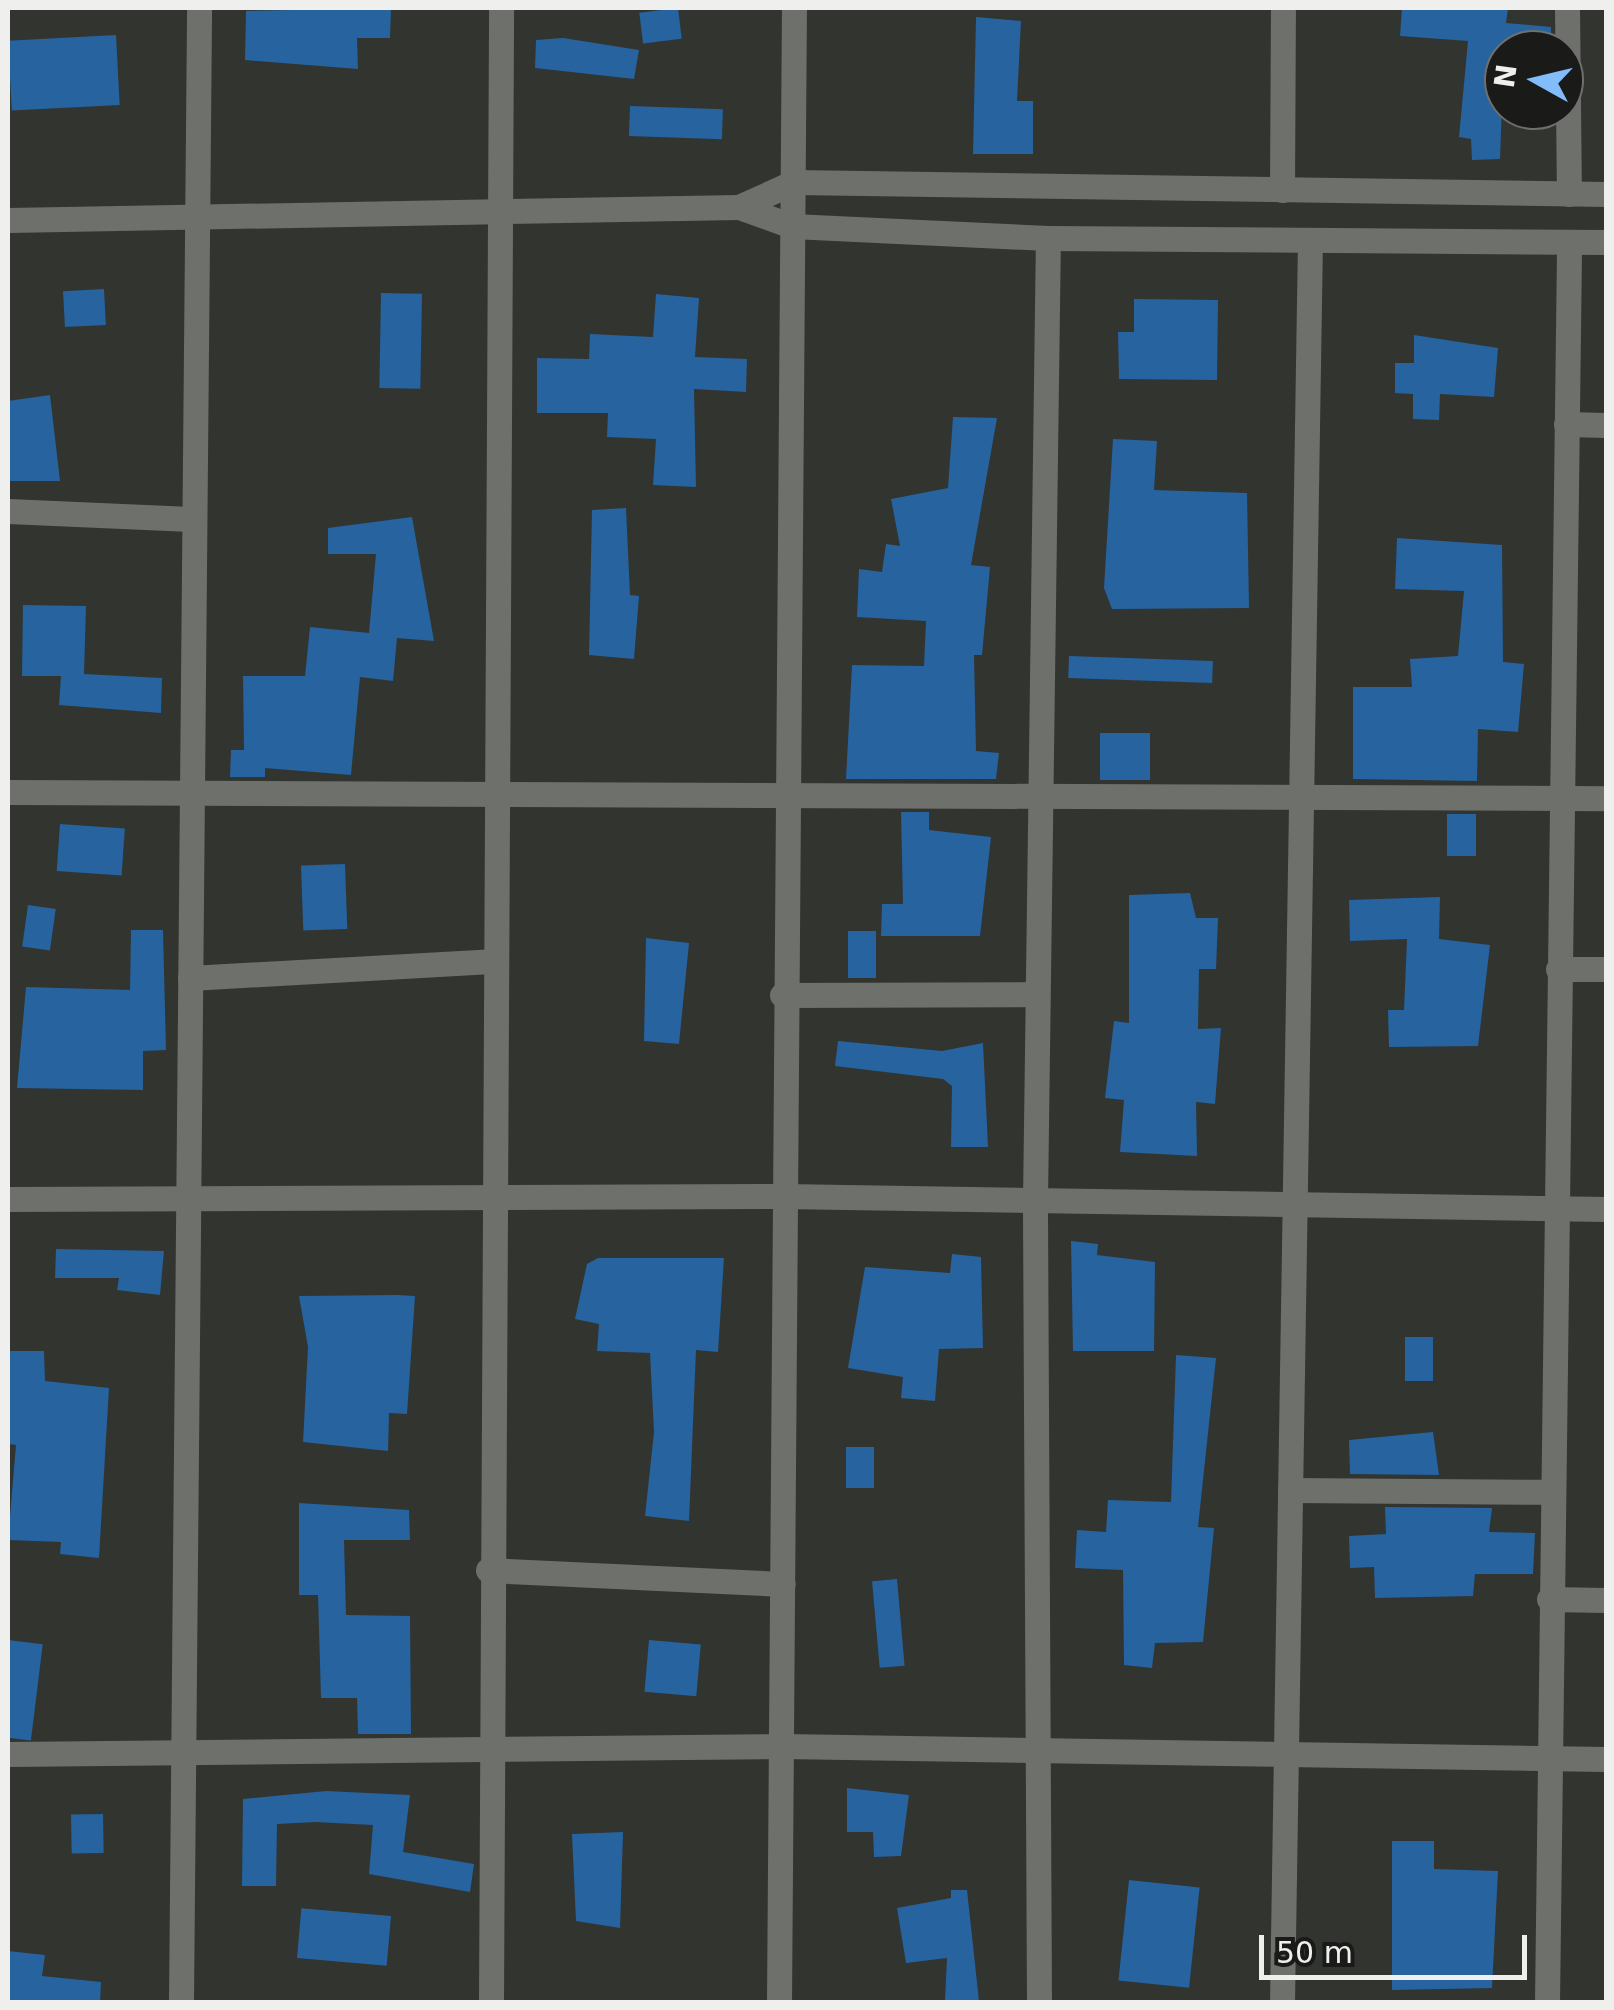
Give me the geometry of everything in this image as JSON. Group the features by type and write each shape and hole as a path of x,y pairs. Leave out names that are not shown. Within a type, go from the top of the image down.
{"street":[{"path":"181,2002 190,978 188,792 199,8"},
{"path":"491,2002 488,1570 501,8"},
{"path":"779,2002 783,1746 782,796 794,8"},
{"path":"1282,190 1283,8"},
{"path":"1568,8 1569,194"},
{"path":"739,206 794,182 1606,194"},
{"path":"8,220 195,220 739,206 792,226 1048,238 1606,242"},
{"path":"1039,2002 1035,1200 1048,238"},
{"path":"1282,2002 1310,242"},
{"path":"1547,2002 1546,1759 1569,242"},
{"path":"1566,424 1606,425"},
{"path":"8,510 191,519"},
{"path":"8,792 1606,798"},
{"path":"190,978 492,961"},
{"path":"1558,969 1606,969"},
{"path":"782,995 1037,994"},
{"path":"8,1199 188,1204 783,1196 1606,1210"},
{"path":"1290,1490 1550,1492"},
{"path":"488,1570 783,1584"},
{"path":"1549,1599 1606,1600"},
{"path":"8,1754 491,1754 783,1746 1606,1759"}],"building":[{"path":"391,8 390,38 357,38 358,69 245,60 246,11"},
{"path":"678,8 682,39 643,44 639,13"},
{"path":"1402,8 1508,8 1506,23 1551,27 1484,30 1484,130 1501,130 1500,159 1472,160 1471,139 1459,137 1468,41 1400,36"},
{"path":"976,17 1021,21 1017,101 1033,101 1033,154 973,154"},
{"path":"116,35 120,105 12,111 8,41"},
{"path":"563,38 639,50 634,79 535,68 536,40"},
{"path":"630,106 723,109 722,139 629,136"},
{"path":"104,289 106,325 65,327 63,291"},
{"path":"381,293 422,294 420,389 379,388"},
{"path":"656,294 699,298 695,357 747,359 746,392 694,389 696,487 653,485 656,439 607,437 608,413 537,413 537,358 589,359 590,334 653,337"},
{"path":"1134,299 1218,300 1217,380 1119,379 1118,332 1134,332"},
{"path":"1414,335 1498,348 1494,397 1440,394 1439,420 1413,419 1413,394 1395,393 1395,363 1414,363"},
{"path":"50,395 60,481 8,481 8,401"},
{"path":"953,417 997,418 971,565 990,567 982,655 974,655 976,751 999,753 996,779 846,779 852,665 924,666 926,621 857,617 859,569 882,572 886,544 900,546 891,499 948,488"},
{"path":"1113,439 1157,441 1154,490 1247,493 1249,608 1112,609 1104,588"},
{"path":"626,508 630,595 639,596 634,659 589,655 592,510"},
{"path":"412,517 434,641 397,638 393,681 360,677 351,775 265,768 265,777 230,777 231,750 244,750 243,676 305,676 310,627 369,633 376,554 328,554 328,528"},
{"path":"1397,538 1502,545 1503,662 1524,664 1518,732 1478,729 1477,781 1353,779 1353,687 1412,687 1410,659 1458,656 1464,591 1395,589"},
{"path":"23,605 86,606 84,674 162,678 161,713 59,705 61,676 22,676"},
{"path":"1069,656 1213,661 1212,683 1068,678"},
{"path":"1100,733 1150,733 1150,780 1100,780"},
{"path":"901,812 929,812 929,830 991,837 980,936 881,936 882,904 903,904"},
{"path":"1447,814 1476,814 1476,856 1447,856"},
{"path":"60,824 125,829 122,875 57,871"},
{"path":"345,864 347,929 303,930 301,866"},
{"path":"1190,893 1196,918 1218,918 1216,969 1199,969 1198,1029 1221,1028 1215,1104 1196,1102 1197,1156 1120,1152 1124,1100 1105,1098 1114,1021 1129,1023 1129,895"},
{"path":"1440,897 1439,939 1490,945 1478,1046 1389,1047 1388,1010 1404,1010 1407,939 1350,941 1349,900"},
{"path":"28,905 56,909 50,950 22,947"},
{"path":"131,930 163,930 166,1050 143,1051 143,1090 17,1088 26,987 130,990"},
{"path":"848,931 876,931 876,978 848,978"},
{"path":"646,938 689,943 679,1044 644,1041"},
{"path":"838,1041 942,1051 983,1043 988,1147 951,1147 952,1086 943,1079 835,1066"},
{"path":"1071,1241 1098,1244 1097,1255 1155,1262 1154,1351 1073,1351"},
{"path":"56,1249 164,1251 160,1295 117,1290 119,1278 55,1278"},
{"path":"952,1254 981,1257 983,1348 939,1349 935,1401 901,1398 903,1377 848,1368 865,1267 950,1273"},
{"path":"598,1258 724,1258 718,1352 696,1350 689,1521 645,1516 654,1432 650,1353 597,1351 599,1324 575,1319 587,1264"},
{"path":"299,1296 415,1296 407,1414 389,1413 388,1451 303,1442 308,1347"},
{"path":"1405,1337 1433,1337 1433,1381 1405,1381"},
{"path":"8,1351 44,1351 45,1381 109,1388 99,1558 60,1554 61,1542 8,1540 16,1445 8,1444"},
{"path":"1176,1355 1216,1358 1198,1527 1214,1528 1203,1642 1155,1643 1152,1668 1124,1665 1123,1570 1075,1568 1077,1530 1106,1532 1108,1500 1171,1502"},
{"path":"1433,1432 1439,1475 1350,1474 1349,1440"},
{"path":"846,1447 874,1447 874,1488 846,1488"},
{"path":"299,1503 409,1510 410,1540 344,1540 346,1615 410,1616 411,1734 358,1734 357,1698 321,1698 318,1595 299,1595"},
{"path":"1385,1507 1492,1508 1489,1532 1535,1533 1533,1574 1475,1574 1473,1596 1375,1598 1374,1567 1350,1568 1349,1536 1386,1534"},
{"path":"897,1579 905,1666 880,1668 872,1581"},
{"path":"8,1640 43,1644 31,1741 8,1738"},
{"path":"649,1640 701,1645 696,1696 644,1692"},
{"path":"847,1788 909,1795 901,1856 874,1857 873,1832 847,1832"},
{"path":"326,1791 410,1795 403,1852 474,1864 470,1892 369,1874 373,1825 315,1822 277,1824 276,1886 242,1886 243,1799"},
{"path":"103,1814 104,1853 72,1854 71,1815"},
{"path":"623,1832 620,1928 576,1921 572,1834"},
{"path":"1392,1841 1434,1841 1434,1869 1498,1871 1492,1988 1392,1990"},
{"path":"1129,1880 1200,1887 1189,1988 1118,1980"},
{"path":"951,1890 967,1890 979,2001 945,2000 947,1958 906,1963 897,1908 951,1898"},
{"path":"301,1908 391,1916 387,1966 297,1958"},
{"path":"8,1951 45,1955 42,1976 101,1982 100,2002 8,2002"}]}
